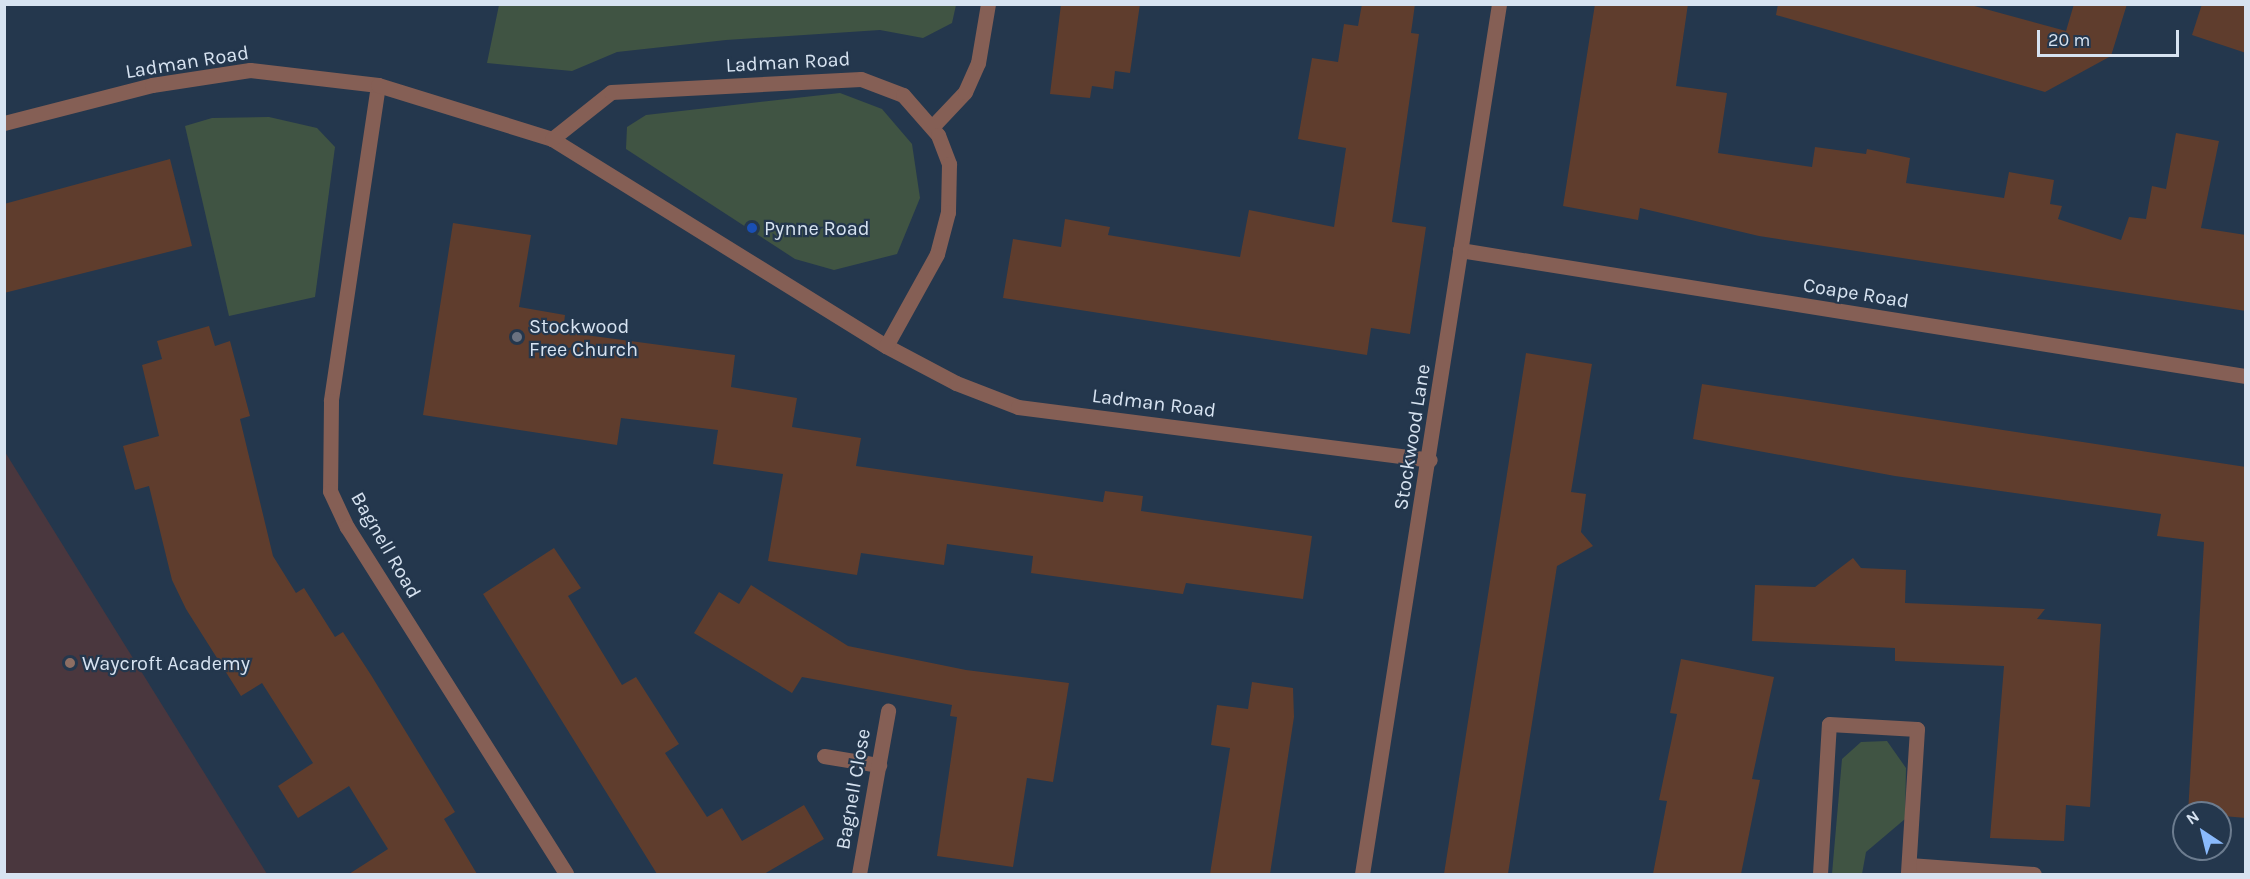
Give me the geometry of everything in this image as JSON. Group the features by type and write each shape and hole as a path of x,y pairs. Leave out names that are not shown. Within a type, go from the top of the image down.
{"street":[{"path":"932,128 965,92 974,73 988,4"},
{"name":"Stockwood Lane","path":"1362,874 1430,460 1499,4"},
{"name":"Ladman Road","path":"4,123 152,85 250,70 378,85 552,139 886,346 956,383 1018,407 1430,460"},
{"name":"Ladman Road","path":"552,139 611,92 861,79 903,95 932,128 949,164 948,212 937,254 886,346"},
{"name":"Bagnell Road","path":"378,85 331,401 330,491 347,527 566,874"},
{"name":"Coape Road","path":"1460,250 2246,376"},
{"name":"Bagnell Close","path":"859,874 888,711"},
{"path":"1820,874 1829,724 1917,729 1908,870 2034,874"},
{"path":"824,756 879,765"}],"shaded area":[{"name":"Waycroft Academy","path":"5,452 267,874 5,874"}],"green space":[{"path":"499,4 956,5 952,23 923,38 880,30 726,40 617,52 572,71 487,63"},
{"path":"840,93 882,109 912,144 920,198 897,254 834,270 795,259 626,149 627,127 646,115"},
{"path":"269,117 317,128 335,147 315,297 229,316 185,126 212,118"},
{"path":"1887,741 1906,768 1905,819 1866,852 1862,874 1832,874 1842,759 1861,742"}],"building":[{"path":"1061,4 1140,4 1130,73 1115,71 1113,89 1092,86 1090,98 1050,94"},
{"path":"1362,4 1415,4 1411,33 1419,34 1392,222 1426,227 1410,334 1371,328 1367,355 1003,298 1013,239 1061,247 1065,219 1110,227 1108,235 1240,257 1249,210 1334,227 1346,148 1298,139 1312,58 1338,62 1344,24 1358,26"},
{"path":"1595,4 1688,4 1676,86 1727,93 1718,153 1812,167 1815,147 1866,154 1867,149 1910,158 1906,183 2004,198 2009,172 2054,180 2050,204 2062,206 2058,219 2121,240 2129,217 2146,219 2152,186 2166,189 2176,133 2219,141 2201,228 2246,235 2246,311 1759,236 1640,208 1638,220 1563,206"},
{"path":"1778,4 1967,4 2066,31 2074,4 2127,4 2111,56 2045,92 1776,15"},
{"path":"2202,4 2246,4 2246,53 2192,35"},
{"path":"170,159 192,246 4,293 4,204"},
{"path":"453,223 531,235 519,307 565,315 563,332 735,355 731,387 797,398 792,427 861,438 856,466 1103,502 1105,491 1143,496 1141,511 1312,536 1303,599 1186,583 1183,594 1031,573 1033,556 947,544 944,565 861,553 857,575 768,561 783,474 713,464 718,430 621,418 617,445 423,415"},
{"path":"209,326 215,346 230,341 250,416 240,419 273,556 296,593 304,588 335,637 343,632 371,675 455,812 444,819 477,874 349,874 388,849 349,786 298,818 278,786 313,763 262,683 241,696 186,609 172,580 149,486 135,490 123,446 159,436 142,365 162,359 157,341"},
{"path":"1526,353 1592,364 1571,492 1586,494 1581,532 1593,546 1557,566 1508,874 1444,874"},
{"path":"1702,384 2246,467 2246,818 2232,817 2232,801 2189,801 2204,542 2157,536 2161,514 1895,476 1693,439"},
{"path":"554,548 581,588 568,596 622,685 636,677 679,744 665,753 707,817 722,808 742,841 804,805 824,839 764,874 657,874 483,594"},
{"path":"1853,558 1861,568 1906,570 1905,603 2045,609 2037,619 2101,624 2090,807 2066,805 2064,841 1990,838 2004,666 1895,661 1895,648 1752,641 1755,585 1815,587"},
{"path":"751,585 848,646 966,670 1069,683 1053,782 1027,778 1013,867 937,856 957,717 950,716 952,705 802,677 792,693 694,633 719,592 739,604"},
{"path":"1681,659 1774,677 1752,779 1760,780 1741,874 1653,874 1667,801 1659,800 1677,714 1670,713"},
{"path":"1252,682 1293,688 1294,717 1270,874 1210,874 1230,748 1211,745 1217,705 1248,709"}],"place":[{"name":"Pynne Road","path":"752,228"},
{"name":"Stockwood Free Church","path":"517,337"},
{"name":"Waycroft Academy","path":"70,663"}]}
